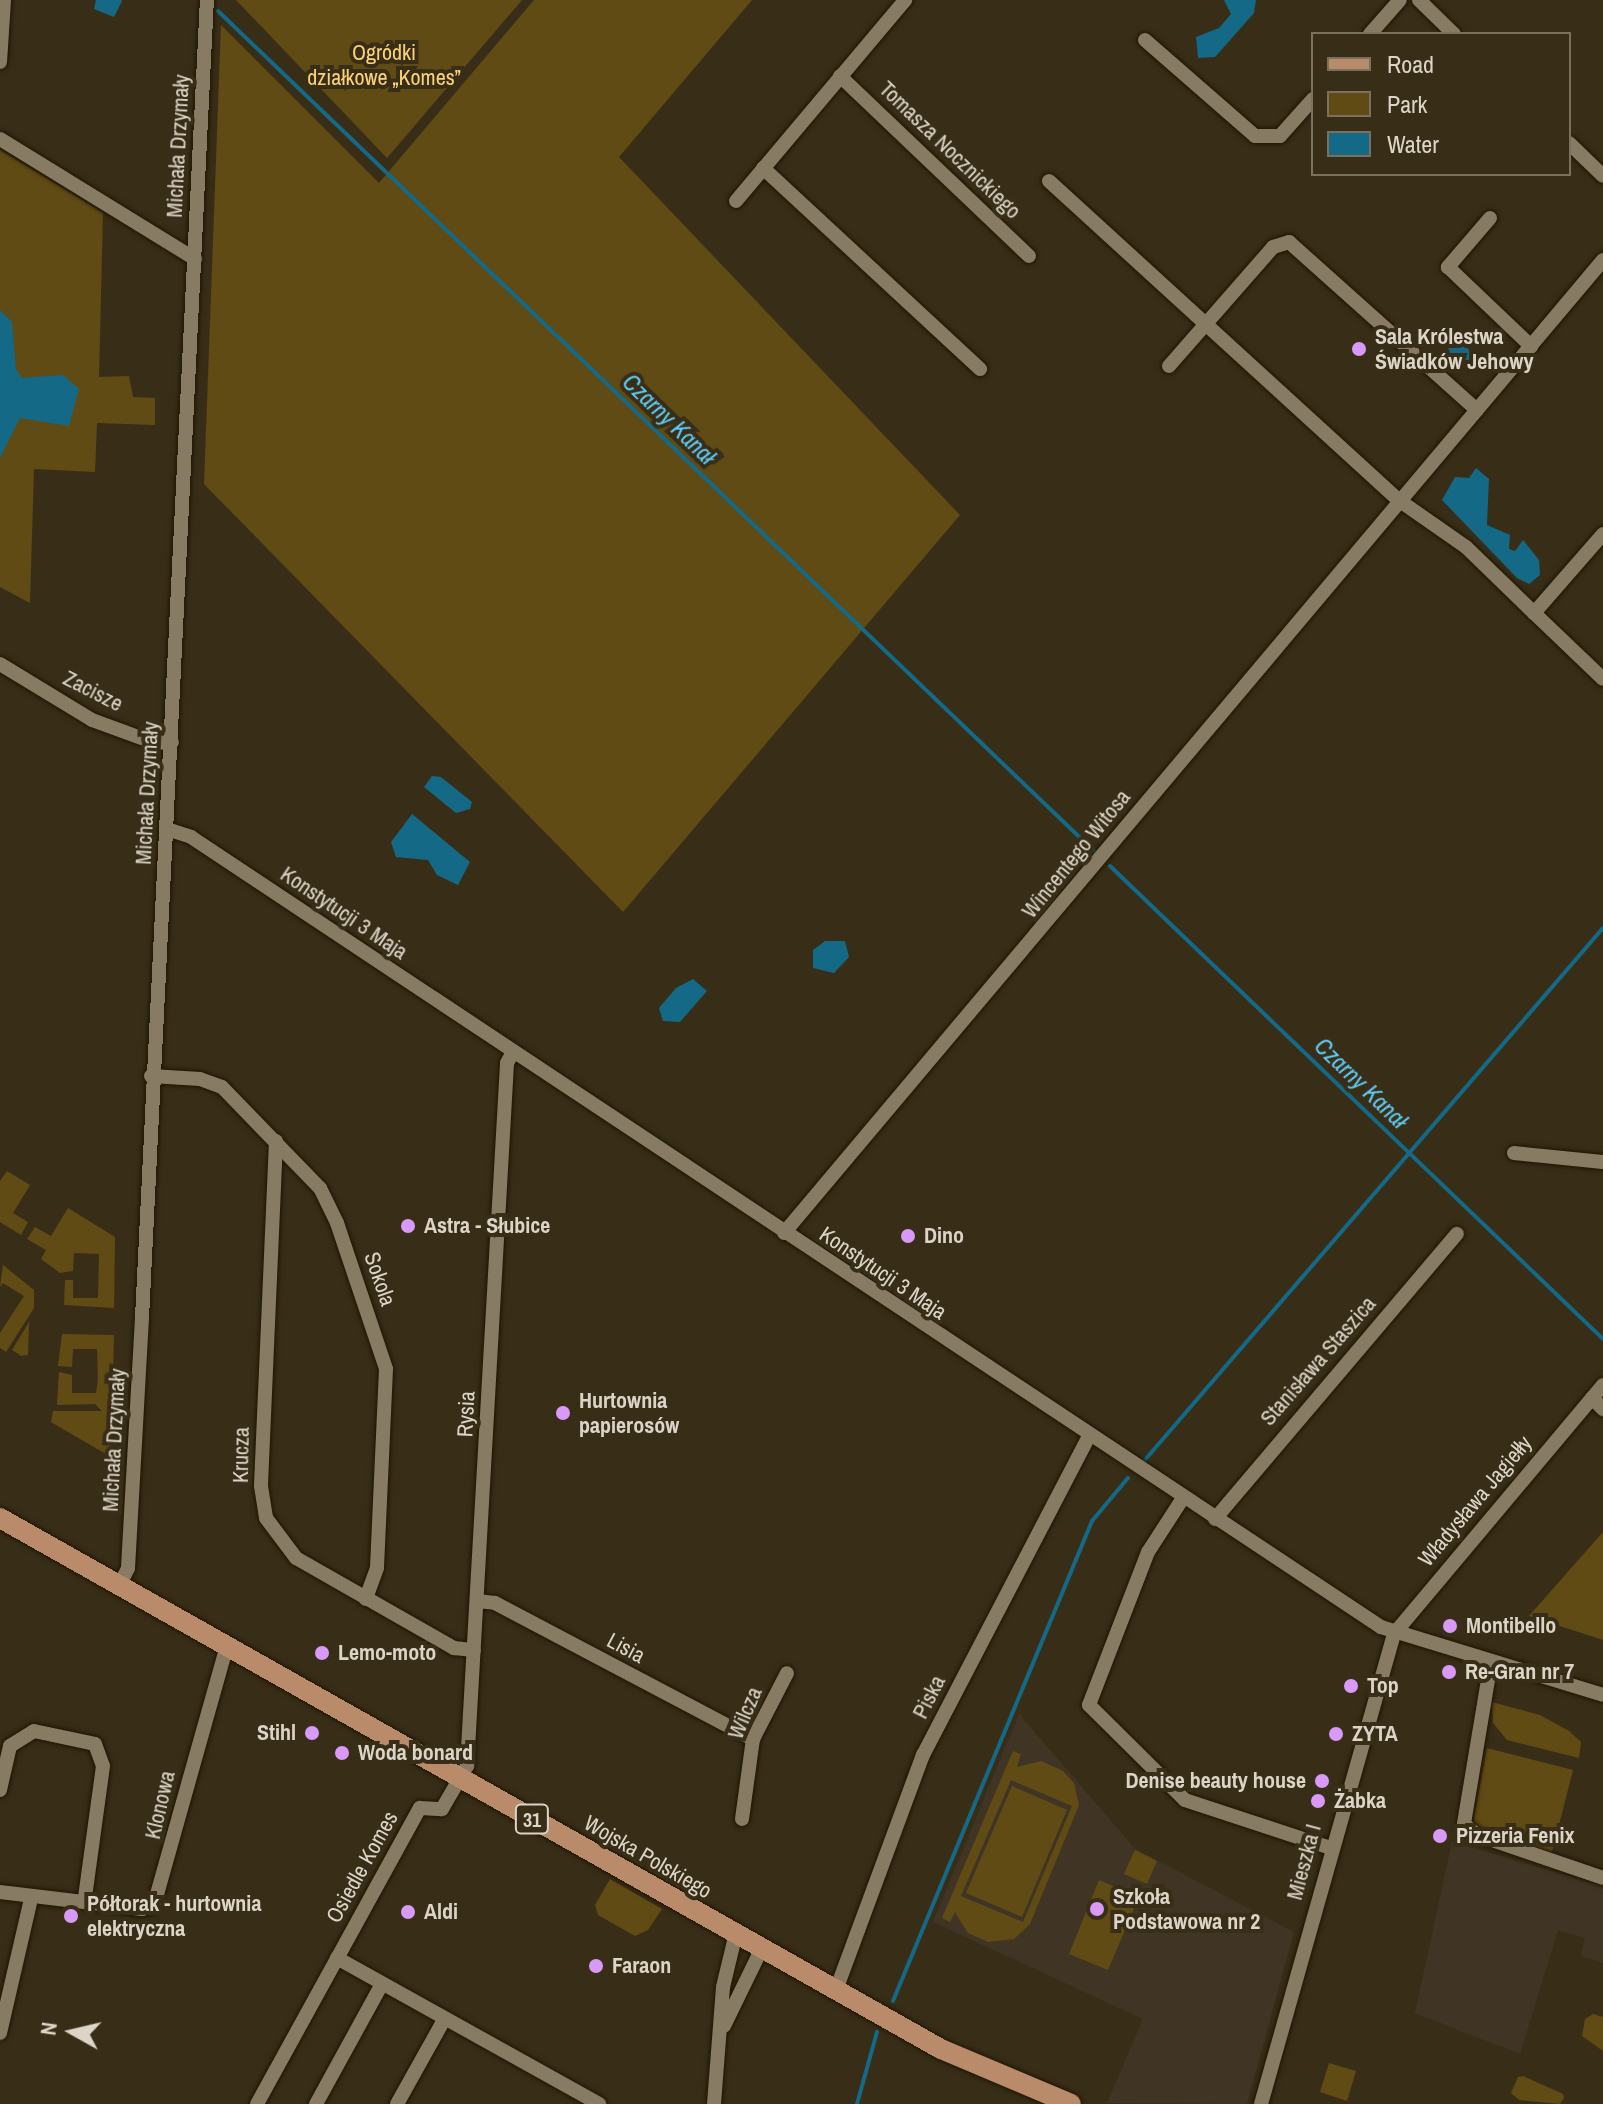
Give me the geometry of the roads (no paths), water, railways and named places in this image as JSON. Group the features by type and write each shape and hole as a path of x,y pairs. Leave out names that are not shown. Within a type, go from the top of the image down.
{"main road":[{"name":"Wojska Polskiego","path":"1,1522 941,2049 1071,2104"}],"street":[{"path":"0,62 4,0"},
{"name":"Michała Drzymały","path":"119,1586 130,1547 151,1076 172,742 207,0"},
{"path":"736,201 905,0"},
{"path":"1372,32 1400,0"},
{"path":"1419,0 1452,32"},
{"path":"1145,40 1255,136 1280,136 1311,101"},
{"name":"Tomasza Nocznickiego","path":"840,76 1029,256"},
{"path":"0,139 195,259"},
{"path":"1571,145 1603,176"},
{"path":"763,168 980,369"},
{"path":"1049,181 1207,321 1400,501 1466,547 1603,679"},
{"path":"1490,218 1448,267 1531,346"},
{"path":"1169,366 1273,247 1289,242 1477,410"},
{"name":"Wincentego Witosa","path":"784,1233 1603,260"},
{"path":"1534,613 1603,534"},
{"name":"Zacisze","path":"0,664 92,720 155,743 172,742"},
{"name":"Konstytucji 3 Maja","path":"167,829 191,837 1089,1436 1394,1634 1603,1695"},
{"name":"Rysia","path":"460,1779 469,1750 507,1063 513,1052"},
{"name":"Sokola","path":"151,1076 200,1079 222,1087 320,1188 337,1223 386,1369 377,1568 366,1599"},
{"name":"Krucza","path":"276,1141 261,1486 266,1518 296,1558 454,1648 474,1650"},
{"path":"1514,1153 1603,1162"},
{"name":"Stanisława Staszica","path":"1215,1519 1457,1234"},
{"name":"Władysława Jagiełły","path":"1394,1634 1603,1385"},
{"path":"1592,1398 1603,1409"},
{"name":"Piska","path":"836,1990 923,1755 1089,1436"},
{"path":"1183,1498 1148,1552 1089,1705 1185,1800 1331,1848"},
{"name":"Lisia","path":"477,1601 495,1603 753,1739"},
{"name":"Mieszka I","path":"1261,2104 1394,1634"},
{"name":"Klonowa","path":"0,1892 31,1899 85,1898 142,1909 154,1905 161,1894 227,1646"},
{"path":"1491,1662 1464,1824 1477,1835 1603,1878"},
{"name":"Wilcza","path":"742,1819 753,1739 787,1673"},
{"path":"0,1790 10,1746 34,1731 95,1744 103,1766 85,1898"},
{"name":"Osiedle Komes","path":"257,2104 420,1808 442,1809 460,1779"},
{"path":"0,2033 31,1899"},
{"path":"714,2104 727,1953 736,1933"},
{"path":"721,2034 762,1948"},
{"name":"Osiedle Komes","path":"337,1958 599,2104"},
{"path":"316,2104 382,1984"},
{"path":"397,2104 445,2018"}],"water":[{"path":"96,0 122,1 114,17 94,9"},
{"path":"1224,0 1256,0 1254,13 1215,57 1198,58 1196,37 1219,28 1231,14"},
{"path":"0,310 12,322 16,369 22,378 63,375 79,389 69,426 20,418 0,458"},
{"path":"1457,340 1483,361 1478,367 1470,360 1442,360 1442,354"},
{"path":"1476,468 1489,479 1487,525 1510,535 1509,549 1515,551 1523,540 1539,560 1540,575 1529,584 1517,578 1442,500 1455,477 1469,478"},
{"path":"432,776 441,777 472,802 470,809 456,813 424,787"},
{"path":"412,814 470,862 458,885 437,875 428,860 396,857 391,842"},
{"path":"825,941 845,941 849,957 834,973 813,968 813,950"},
{"path":"693,979 707,991 680,1022 663,1021 659,1008 676,988"}],"waterway":[{"name":"Czarny Kanał","path":"218,11 1095,852"},
{"name":"Czarny Kanał","path":"1110,866 1603,1339"},
{"path":"1144,1461 1603,928"},
{"path":"893,2001 1092,1521 1128,1478"},
{"path":"857,2104 877,2032"}],"place":[{"name":"Sala Królestwa Świadków Jehowy","path":"1359,349"},
{"name":"Astra - Słubice","path":"408,1226"},
{"name":"Dino","path":"908,1236"},
{"name":"Hurtownia papierosów","path":"563,1413"},
{"name":"Montibello","path":"1450,1626"},
{"name":"Lemo-moto","path":"322,1653"},
{"name":"Re-Gran nr 7","path":"1449,1672"},
{"name":"Top","path":"1351,1686"},
{"name":"Stihl","path":"312,1733"},
{"name":"ZYTA","path":"1336,1734"},
{"name":"Woda bonard","path":"342,1753"},
{"name":"Denise beauty house","path":"1322,1781"},
{"name":"Żabka","path":"1318,1801"},
{"name":"Pizzeria Fenix","path":"1440,1836"},
{"name":"Szkoła Podstawowa nr 2","path":"1097,1909"},
{"name":"Aldi","path":"408,1912"},
{"name":"Półtorak - hurtownia elektryczna","path":"71,1916"},
{"name":"Faraon","path":"596,1966"}],"park label":[{"name":"Ogródki działkowe „Komes”","path":"384,64"}]}
